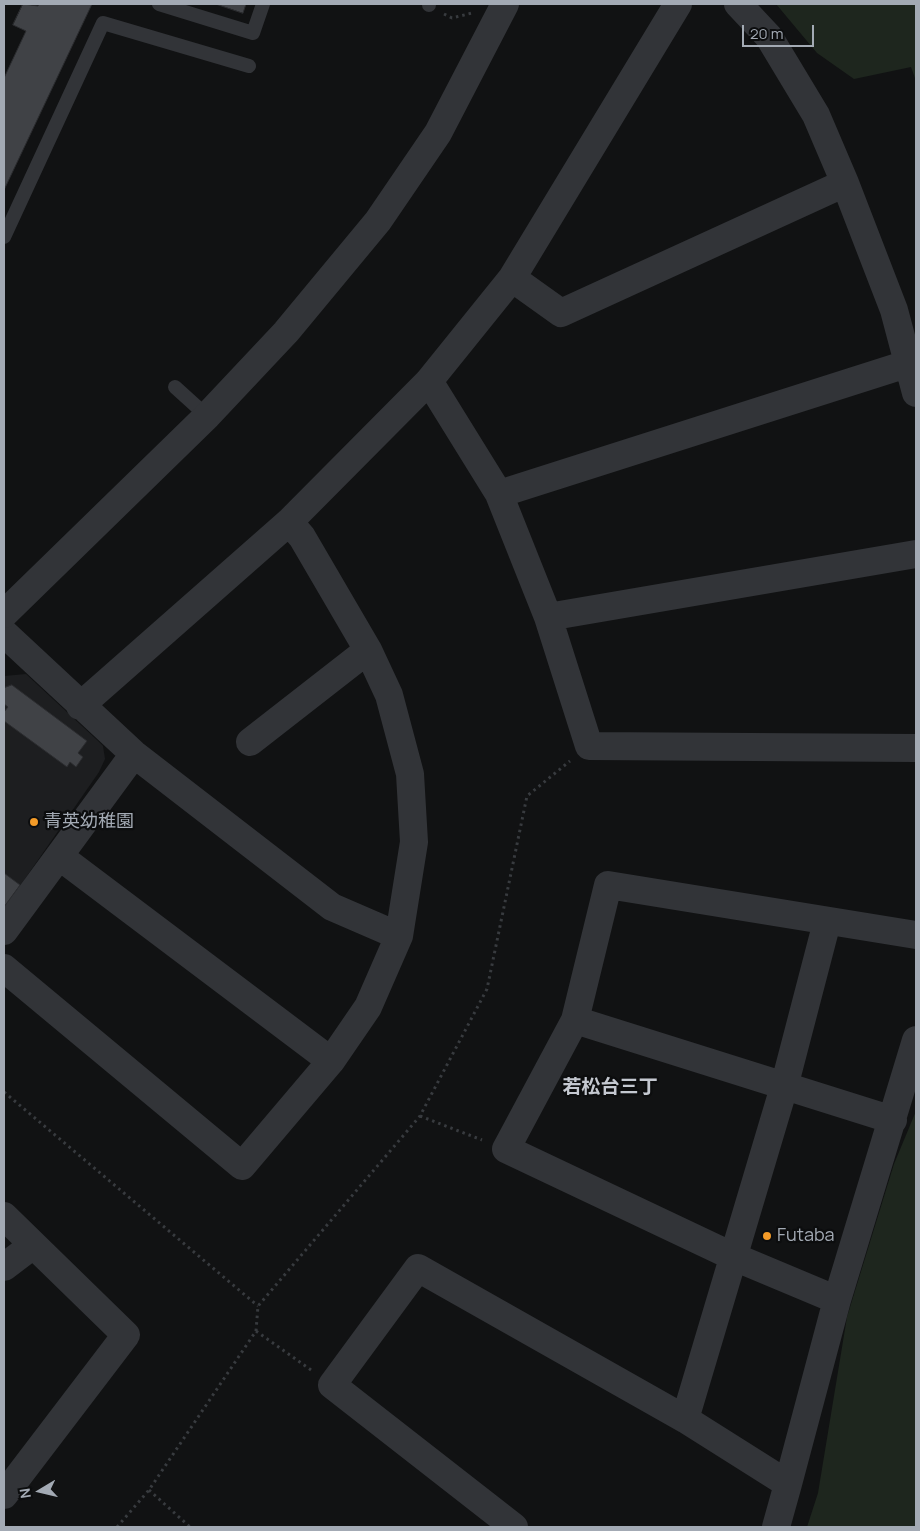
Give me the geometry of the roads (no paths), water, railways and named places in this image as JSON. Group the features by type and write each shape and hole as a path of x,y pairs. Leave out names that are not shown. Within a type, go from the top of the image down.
{"street":[{"path":"80,706 289,522 429,382 512,278 678,4"},
{"path":"738,4 769,37 811,107 846,183 894,310 910,363 916,393"},
{"path":"4,614 207,416 286,332 378,221 438,133 493,8"},
{"path":"512,278 561,313 846,183"},
{"path":"499,494 910,363"},
{"path":"429,382 499,494 548,617 589,746 916,748"},
{"path":"4,968 242,1166 331,1061 368,1007 399,936 414,842 410,774 389,695 368,650 302,537 289,522"},
{"path":"548,617 916,554"},
{"path":"4,633 80,706 134,754 332,907 399,936"},
{"path":"250,742 368,650"},
{"path":"4,931 134,754"},
{"path":"59,856 331,1061"},
{"path":"837,1300 732,1256 506,1149 575,1020 608,885 916,936"},
{"path":"685,1419 732,1256 784,1088 827,922"},
{"path":"575,1020 784,1088 893,1120"},
{"path":"776,1527 837,1300 916,1040"},
{"path":"4,1216 126,1335 4,1495"},
{"path":"4,1267 33,1245"},
{"path":"514,1527 332,1385 418,1268 685,1419 788,1484"}],"lane":[{"path":"159,4 253,33 263,4"},
{"path":"4,237 103,23 249,66"},
{"path":"175,387 207,416"}],"place":[{"name":"青英幼稚園","path":"34,822"},
{"name":"Futaba","path":"767,1236"}],"district":[{"name":"若松台三丁","path":"610,1088"}]}
